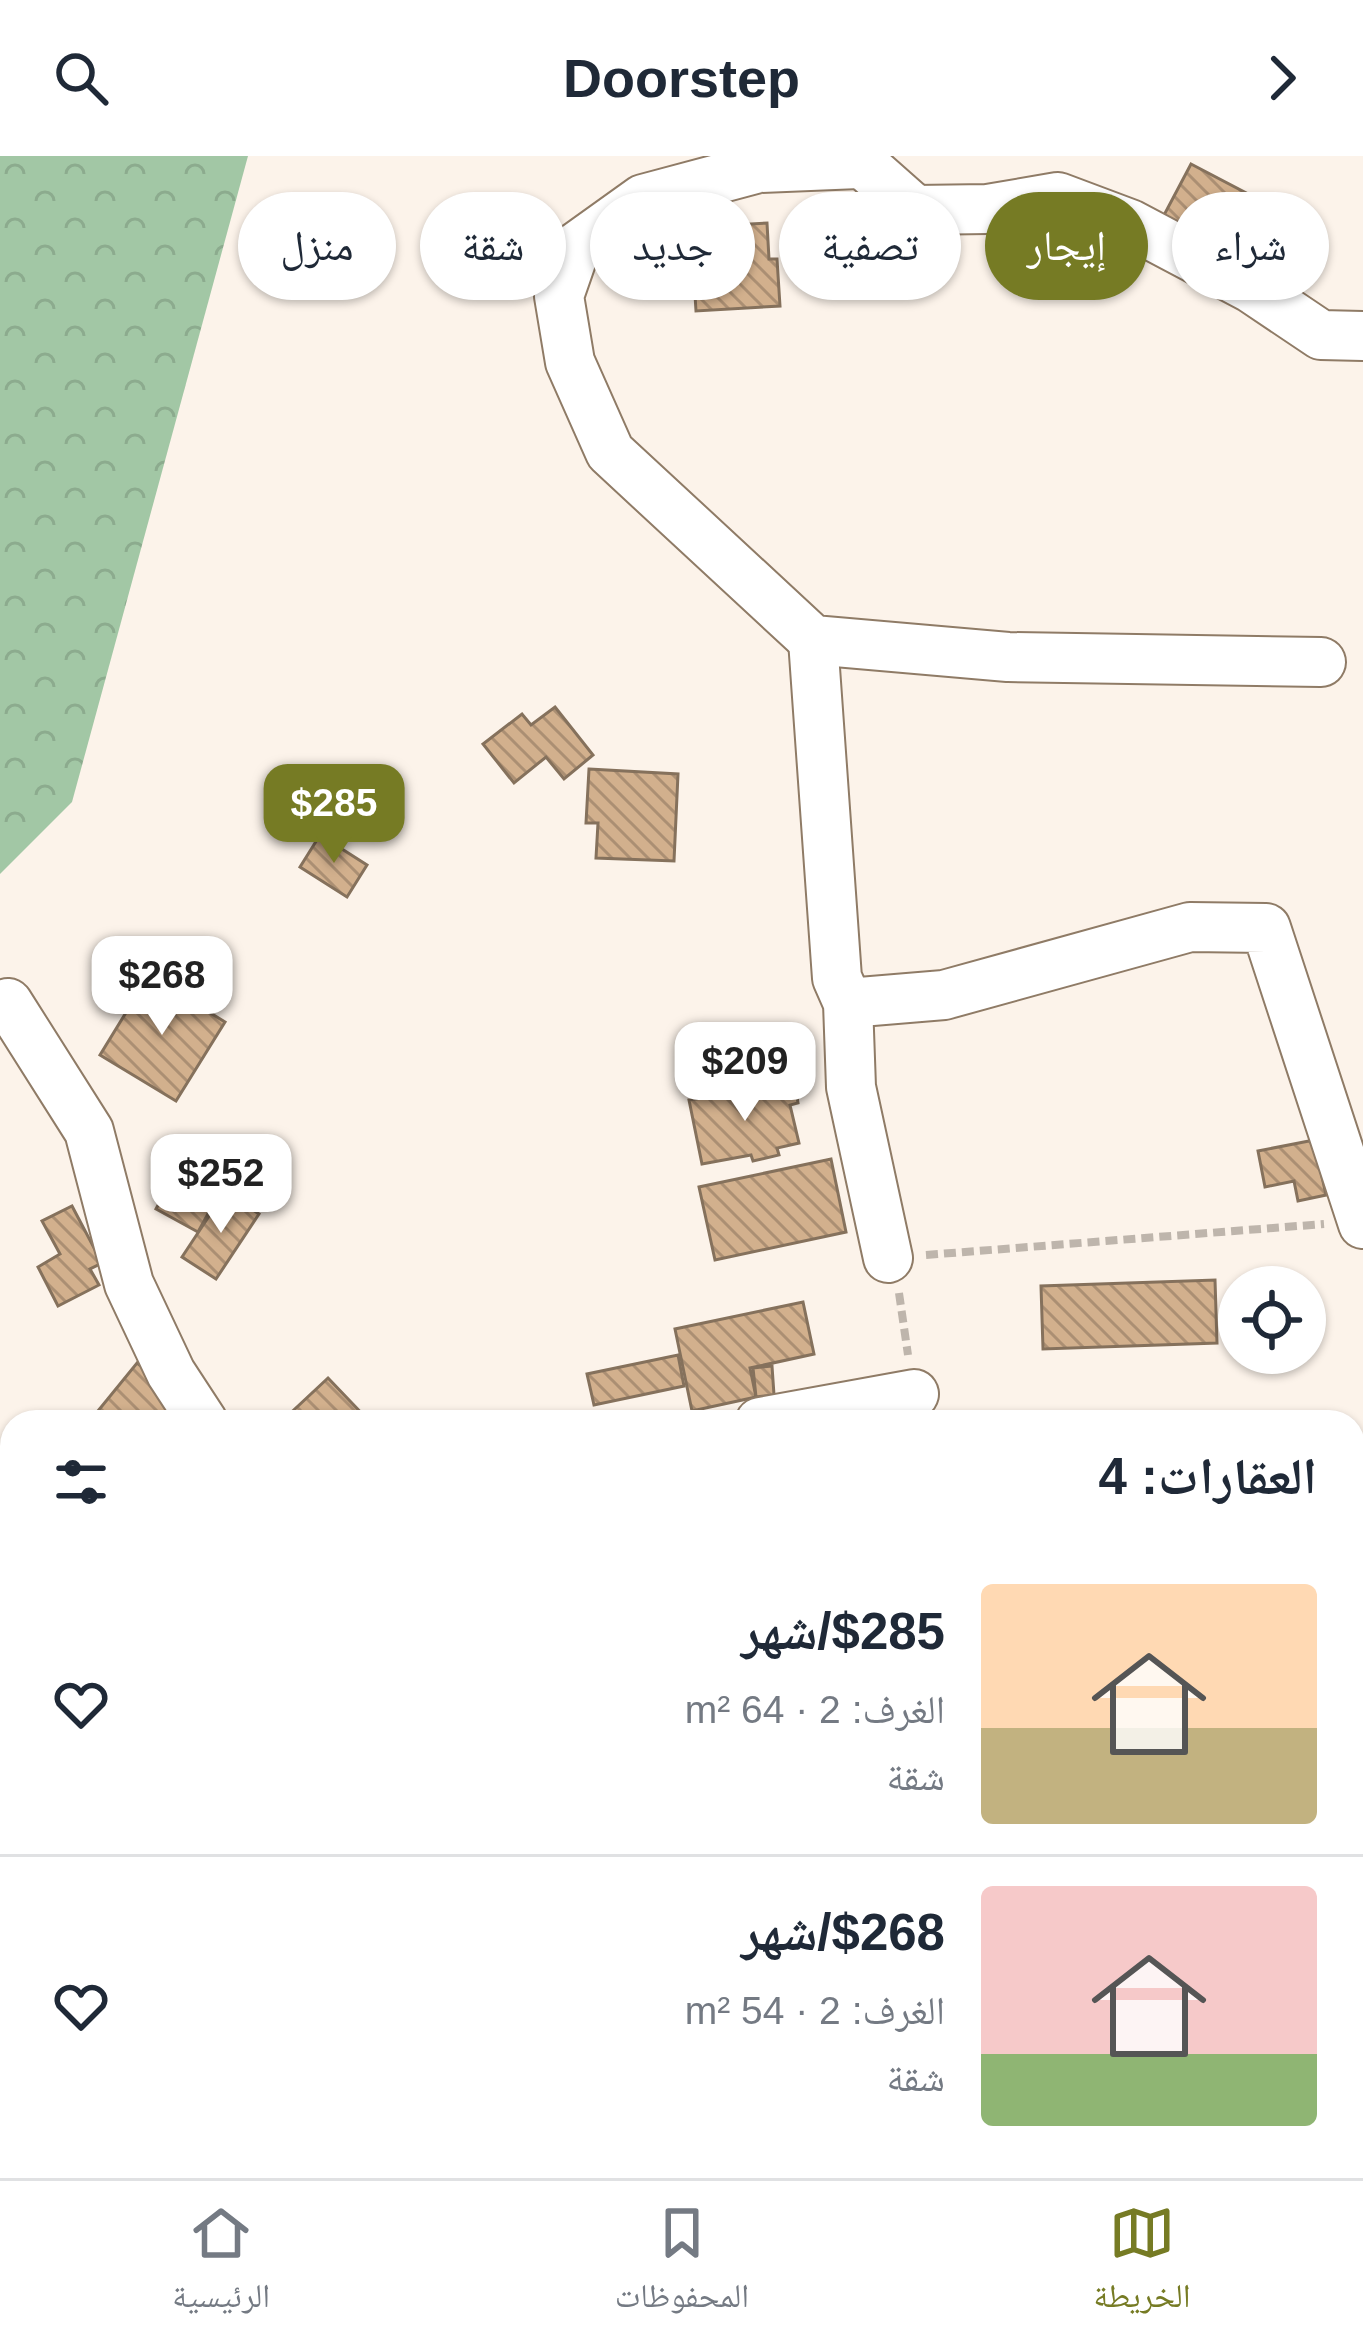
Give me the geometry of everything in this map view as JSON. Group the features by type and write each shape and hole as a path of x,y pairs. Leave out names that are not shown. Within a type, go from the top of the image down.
{"street":[{"path":"1321,662 1008,657 813,640 610,452 570,362 560,296 576,247 643,199 759,168 856,160 915,210 988,209 1058,197 1150,234 1251,288 1321,334 1363,336"},
{"path":"813,640 837,978 848,1004 851,1087 888,1258"},
{"path":"848,1004 944,995 1190,927 1266,928 1363,1222"},
{"path":"0,1010 8,1004 89,1131 129,1283 171,1373 195,1410"},
{"path":"826,1410 914,1394"}],"path":[{"path":"914,1394 888,1258 1363,1222"}],"green space":[{"path":"0,156 248,156 72,802 0,874"}],"building":[{"path":"1191,164 1244,192 1176,192"},
{"path":"767,223 769,259 777,259 780,306 696,311 695,300 755,300 755,224"},
{"path":"555,707 593,755 564,779 546,757 514,783 483,744 522,714 531,725"},
{"path":"589,769 678,774 674,861 596,858 598,823 586,823"},
{"path":"320,835 367,865 347,897 300,867"},
{"path":"149,975 225,1022 176,1101 100,1055"},
{"path":"795,1084 798,1103 790,1105 799,1143 777,1148 779,1155 753,1161 751,1155 702,1164 689,1100"},
{"path":"1314,1140 1326,1195 1298,1201 1294,1181 1265,1187 1258,1151"},
{"path":"189,1149 231,1172 198,1232 156,1209"},
{"path":"831,1159 846,1232 715,1260 699,1187"},
{"path":"225,1192 259,1214 216,1279 182,1257"},
{"path":"72,1206 102,1263 90,1269 99,1285 58,1306 38,1267 60,1254 42,1221"},
{"path":"1215,1280 1217,1343 1043,1349 1041,1286"},
{"path":"803,1302 814,1354 750,1368 756,1397 692,1410 675,1329"},
{"path":"678,1355 684,1386 594,1405 587,1374"},
{"path":"137,1363 183,1399 174,1410 99,1410"},
{"path":"772,1366 774,1395 756,1397 753,1368"},
{"path":"328,1378 359,1410 294,1410"}]}
